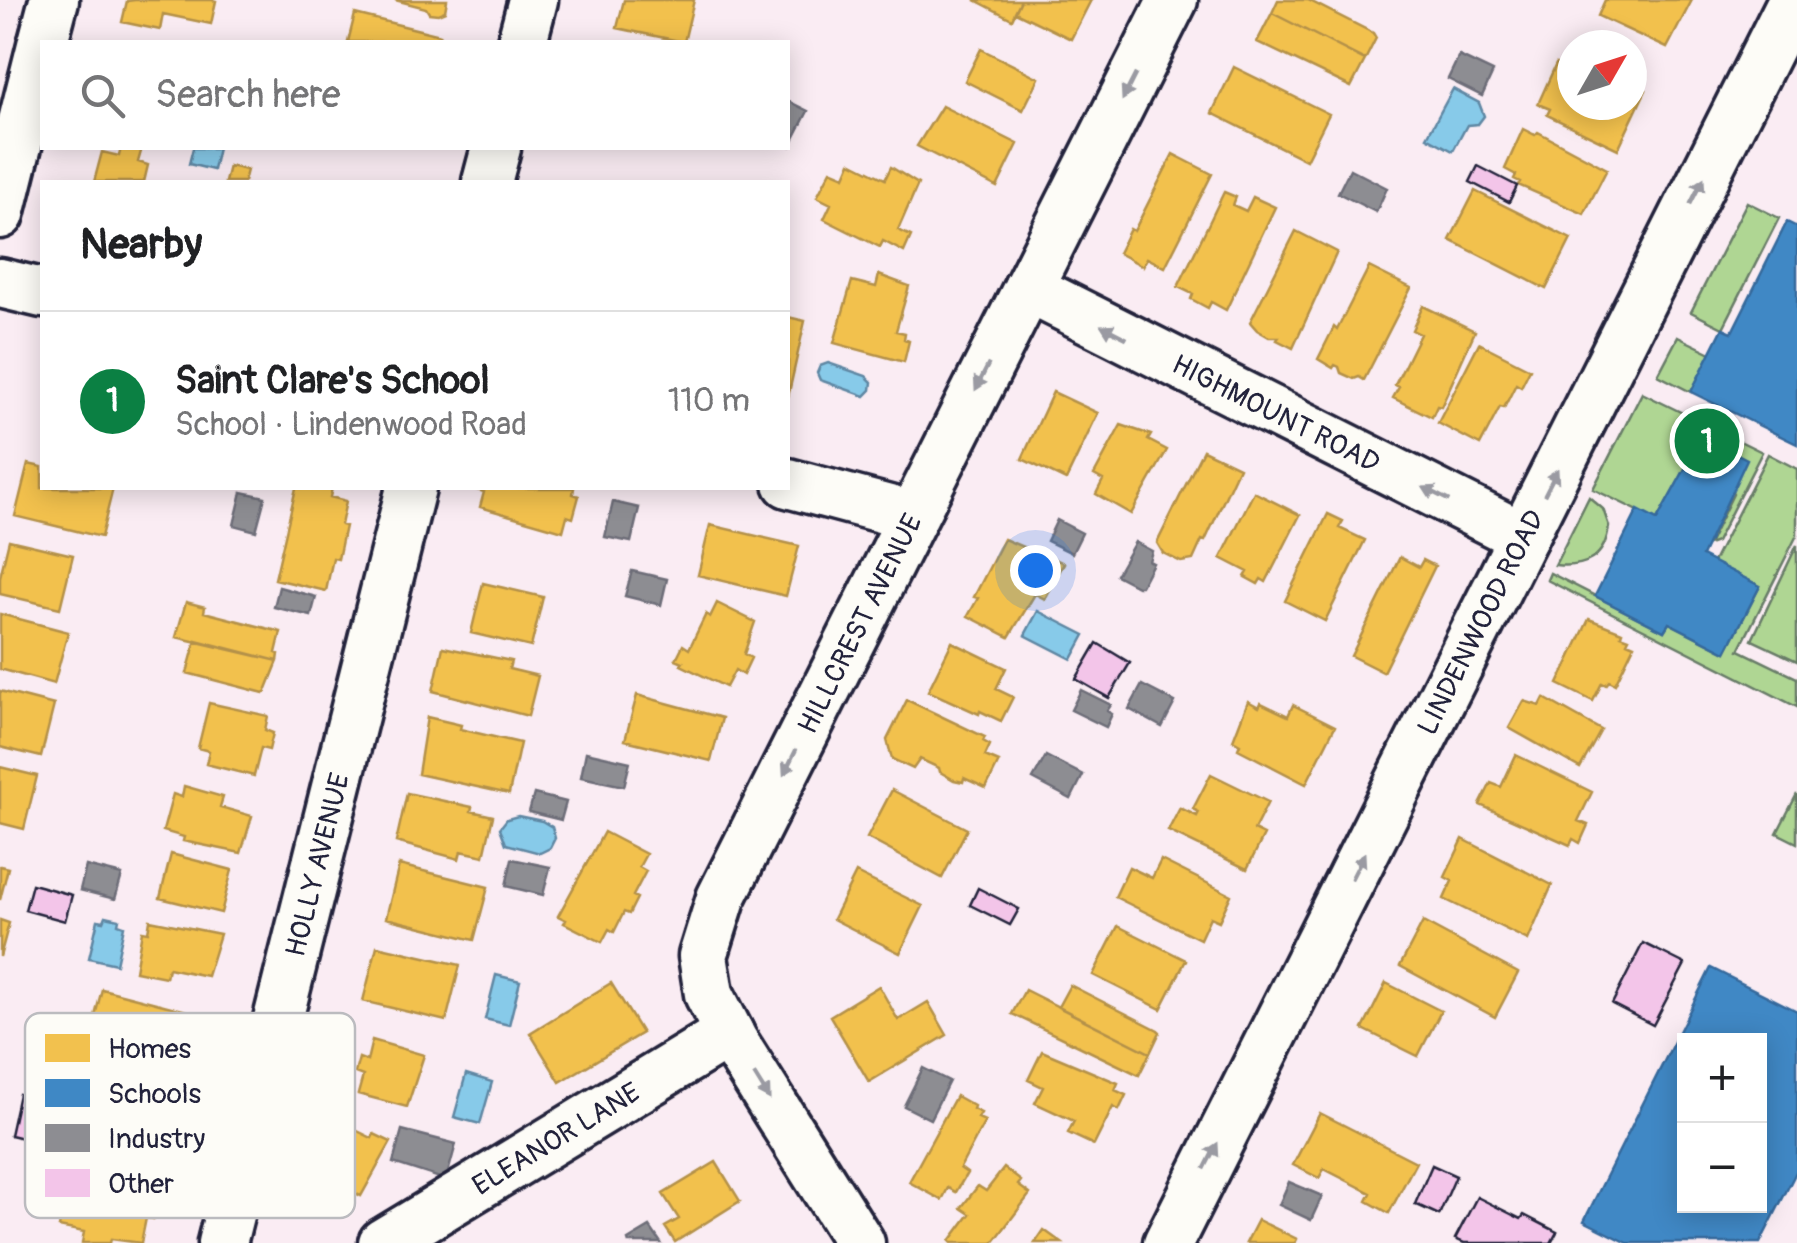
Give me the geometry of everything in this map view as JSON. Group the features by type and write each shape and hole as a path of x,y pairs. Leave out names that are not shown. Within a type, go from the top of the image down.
{"street":[{"path":"44,40 54,0"},
{"path":"522,40 532,0"},
{"name":"HILLCREST AVENUE","path":"860,1243 728,1034 709,994 702,956 722,898 1173,0"},
{"name":"LINDENWOOD ROAD","path":"1168,1243 1792,0"},
{"path":"0,214 40,56"},
{"path":"488,180 495,150"},
{"path":"0,283 40,293"},
{"name":"HIGHMOUNT ROAD","path":"1028,288 1523,538"},
{"path":"790,484 911,516"},
{"name":"HOLLY AVENUE","path":"280,1013 410,490"},
{"name":"ELEANOR LANE","path":"400,1239 728,1034"},
{"name":"HOLLY AVENUE","path":"222,1243 228,1218"}],"green space":[{"path":"1747,202 1779,218 1723,328 1691,312"},
{"path":"1678,337 1711,353 1691,392 1658,375"},
{"path":"1642,393 1762,452 1716,542 1708,545 1733,494 1703,437 1657,520 1593,489"},
{"path":"1768,454 1797,469 1797,535 1739,650 1797,678 1797,707 1547,580 1550,573 1664,631 1669,623 1726,652 1760,586 1713,562"},
{"path":"1589,497 1603,509 1609,526 1603,546 1584,563 1555,565"},
{"path":"1797,545 1797,661 1752,640"},
{"path":"1797,794 1797,843 1777,833"}],"water":[{"path":"1453,89 1479,103 1484,116 1478,124 1467,125 1453,151 1427,137"},
{"path":"192,150 218,150 213,170 189,164"},
{"path":"828,363 866,376 872,382 871,390 865,396 820,380 820,366"},
{"path":"1038,611 1085,635 1072,659 1025,635"},
{"path":"518,816 552,827 555,838 550,848 540,853 506,844 500,828 507,819"},
{"path":"106,916 119,919 118,924 124,926 116,964 89,958 98,920 104,921"},
{"path":"496,975 520,981 509,1025 485,1019"},
{"path":"466,1074 492,1082 480,1124 454,1117"}],"building: Homes":[{"path":"395,0 447,0 445,11 438,14"},
{"path":"624,0 694,0 684,40 617,28"},
{"path":"975,0 1021,0 1012,19"},
{"path":"1021,0 1091,0 1071,39 1015,12"},
{"path":"1278,0 1308,0 1373,33 1376,38 1365,60 1272,13"},
{"path":"1605,0 1692,0 1667,48 1647,39 1647,30 1628,30 1598,16"},
{"path":"127,1 216,1 211,24 163,14 160,30 122,22"},
{"path":"1272,13 1365,60 1351,87 1257,42"},
{"path":"355,14 440,35 439,40 348,40"},
{"path":"981,49 1039,78 1023,110 965,81"},
{"path":"1557,64 1557,120 1547,115 1550,109 1538,104"},
{"path":"1234,67 1329,114 1306,160 1212,113"},
{"path":"942,106 1018,144 997,187 917,146"},
{"path":"1557,120 1632,120 1618,149"},
{"path":"1523,129 1535,135 1538,132 1607,169 1584,214 1518,185 1516,175 1505,169"},
{"path":"120,150 141,150 138,162 148,165 144,180 95,180 102,152 119,156"},
{"path":"1173,154 1212,174 1165,267 1147,258 1143,266 1118,253 1130,229 1134,231"},
{"path":"851,162 885,179 891,167 918,184 898,230 911,236 904,252 883,241 880,247 824,219 831,204 817,197 831,170 845,176"},
{"path":"229,166 247,170 244,180 226,180"},
{"path":"1475,191 1571,239 1546,289 1450,240"},
{"path":"1224,192 1236,197 1233,205 1246,211 1253,197 1275,207 1226,310 1211,302 1208,308 1178,287"},
{"path":"1296,231 1337,252 1293,348 1277,340 1279,337 1269,337 1257,330 1250,322"},
{"path":"1369,267 1411,288 1364,380 1354,379 1341,373 1339,367 1333,368 1318,359"},
{"path":"879,275 909,286 896,331 905,333 904,339 909,341 904,362 834,343 852,281 876,287"},
{"path":"1423,306 1475,331 1441,407 1437,406 1432,417 1393,398 1399,387 1395,385 1420,334 1412,330"},
{"path":"790,317 805,321 790,388"},
{"path":"1479,343 1530,369 1521,387 1516,384 1504,408 1500,407 1480,445 1438,423"},
{"path":"1053,392 1098,413 1066,480 1022,459"},
{"path":"1121,425 1151,435 1148,440 1167,450 1131,514 1096,494 1103,480 1094,475"},
{"path":"1203,450 1239,467 1205,541 1202,540 1193,560 1181,562 1163,553 1157,543"},
{"path":"28,464 40,467 40,490 113,490 101,537 15,516"},
{"path":"296,490 332,490 330,497 346,501 338,559 333,558 326,591 275,579"},
{"path":"477,490 574,490 573,494 579,496 573,518 567,516 563,531 480,507 484,492"},
{"path":"1254,492 1300,515 1266,582 1261,579 1258,584 1245,577 1248,572 1221,558"},
{"path":"1328,514 1343,521 1339,528 1365,540 1325,621 1285,601"},
{"path":"710,525 799,546 786,596 698,575"},
{"path":"1004,539 1044,556 1050,563 1053,558 1064,563 1045,599 1035,594 1009,637 968,616"},
{"path":"9,540 73,555 60,608 0,594"},
{"path":"1400,557 1419,567 1423,560 1435,566 1383,672 1351,656"},
{"path":"483,583 543,597 531,647 471,633"},
{"path":"186,602 205,607 204,612 281,632 278,661 176,637"},
{"path":"717,603 755,622 744,654 751,658 743,675 735,670 726,687 676,659 683,645 689,649 706,614 710,617"},
{"path":"0,614 68,632 54,684 0,669"},
{"path":"1589,619 1622,632 1629,638 1627,642 1634,645 1615,684 1602,683 1593,701 1558,684"},
{"path":"196,640 278,661 266,691 187,673"},
{"path":"952,642 1006,668 996,689 1013,697 1001,721 928,691"},
{"path":"443,647 511,661 509,669 538,676 528,716 433,691"},
{"path":"0,691 54,705 41,757 0,747"},
{"path":"637,695 722,718 711,761 625,740"},
{"path":"1544,698 1601,730 1580,768 1509,728 1524,701 1540,706"},
{"path":"907,700 985,737 983,741 990,745 985,756 999,762 986,788 964,778 963,782 954,780 920,759 913,769 892,759 887,740"},
{"path":"1248,701 1288,716 1293,705 1335,726 1306,784 1238,749 1240,744 1233,740"},
{"path":"209,703 268,716 265,730 273,733 269,750 261,748 254,776 206,764 209,751 198,748"},
{"path":"427,717 520,743 509,794 418,774"},
{"path":"1516,755 1592,792 1578,821 1588,825 1580,843 1573,839 1570,845 1480,805 1491,783 1501,787"},
{"path":"0,767 37,776 24,829 0,823"},
{"path":"1211,774 1268,802 1254,830 1264,835 1247,869 1168,831 1180,808 1197,816 1199,812 1193,809"},
{"path":"184,786 223,797 220,807 252,816 241,853 183,841 184,837 163,831 173,794 182,797"},
{"path":"892,790 967,829 942,878 867,838"},
{"path":"407,793 472,807 471,811 493,816 484,856 461,851 459,859 396,842"},
{"path":"604,832 646,854 639,867 646,871 629,914 624,912 614,932 609,929 602,942 558,916"},
{"path":"1463,839 1552,885 1528,940 1444,899 1452,881 1445,877"},
{"path":"171,854 232,870 221,913 160,898"},
{"path":"1161,860 1231,895 1219,921 1210,917 1200,939 1115,897 1129,867 1152,878"},
{"path":"399,865 488,887 474,940 386,918"},
{"path":"0,866 8,868 0,900"},
{"path":"856,873 923,906 900,953 833,919"},
{"path":"0,920 9,923 0,957"},
{"path":"150,920 220,934 207,976 168,968 166,977 135,971 142,931 148,932"},
{"path":"1423,922 1518,973 1495,1017 1400,966"},
{"path":"1118,926 1186,960 1161,1009 1093,975"},
{"path":"377,946 460,965 446,1021 363,1001"},
{"path":"611,983 642,1033 560,1082 530,1033"},
{"path":"1386,983 1441,1011 1418,1056 1363,1029"},
{"path":"1070,985 1158,1030 1150,1053 1058,1007"},
{"path":"879,986 898,1020 928,1002 947,1035 869,1082 830,1016"},
{"path":"102,989 194,1013 96,1013"},
{"path":"1025,990 1150,1053 1139,1075 1012,1014"},
{"path":"372,1040 424,1055 407,1107 358,1094 363,1076 355,1073 359,1058 367,1061"},
{"path":"1042,1051 1118,1083 1115,1090 1126,1095 1119,1110 1113,1107 1094,1145 1068,1133 1074,1121 1035,1103 1043,1087 1028,1080"},
{"path":"956,1096 974,1106 981,1113 978,1118 985,1121 960,1168 967,1173 956,1192 948,1188 942,1200 909,1182"},
{"path":"1320,1113 1416,1162 1389,1213 1367,1201 1371,1193 1324,1169 1319,1178 1293,1165"},
{"path":"355,1130 391,1142 361,1196 355,1193"},
{"path":"716,1162 740,1201 675,1242 665,1227 679,1219 663,1194"},
{"path":"1004,1168 1030,1194 993,1243 952,1243 970,1214 961,1208 978,1186 986,1191"},
{"path":"61,1218 146,1218 141,1243 111,1239 110,1243 82,1243 84,1232 59,1227"},
{"path":"1258,1220 1297,1239 1295,1243 1246,1243"},
{"path":"1044,1230 1062,1243 1035,1243"}],"building: Schools":[{"path":"1787,222 1797,227 1797,444 1691,392 1723,328 1732,332"},
{"path":"1703,436 1747,459 1702,556 1760,586 1726,652 1669,623 1664,631 1595,596 1638,510 1657,520"},
{"path":"1711,968 1797,1011 1797,1170 1760,1243 1628,1243 1584,1221 1677,1036 1677,1213 1767,1213 1767,1033 1678,1033"}],"building: Industry":[{"path":"1459,56 1493,72 1482,96 1448,79"},
{"path":"790,102 808,111 790,146"},
{"path":"1350,169 1387,188 1376,212 1338,193"},
{"path":"242,492 265,497 256,531 234,525"},
{"path":"613,502 639,508 631,542 605,537"},
{"path":"1057,520 1082,533 1072,553 1047,541"},
{"path":"1135,542 1152,551 1149,561 1153,563 1141,586 1116,575"},
{"path":"632,571 667,579 661,605 625,596"},
{"path":"279,587 316,597 311,616 274,607"},
{"path":"1142,685 1175,702 1162,727 1129,709"},
{"path":"1081,690 1111,705 1106,727 1071,710"},
{"path":"586,752 630,762 624,786 581,777"},
{"path":"1046,756 1083,775 1071,799 1033,779"},
{"path":"534,794 566,802 561,820 529,812"},
{"path":"512,859 550,867 543,895 506,886"},
{"path":"86,866 122,875 115,899 80,890"},
{"path":"923,1068 949,1081 930,1119 904,1106"},
{"path":"402,1130 456,1144 446,1180 393,1163"},
{"path":"1289,1182 1322,1196 1311,1220 1279,1205"},
{"path":"650,1227 661,1243 629,1243 628,1240"}],"building: Other":[{"path":"1478,166 1517,186 1509,202 1470,182"},
{"path":"1097,643 1130,663 1109,698 1076,679"},
{"path":"32,884 72,895 65,921 25,910"},
{"path":"978,888 1019,909 1010,925 970,905"},
{"path":"1643,943 1685,964 1653,1025 1612,1004"},
{"path":"19,1094 25,1095 25,1139 10,1135"},
{"path":"1432,1165 1456,1176 1439,1215 1415,1204"},
{"path":"1477,1197 1557,1232 1551,1243 1464,1243 1455,1239"}],"place":[{"name":"Saint Clare's School","path":"1707,441"}]}
